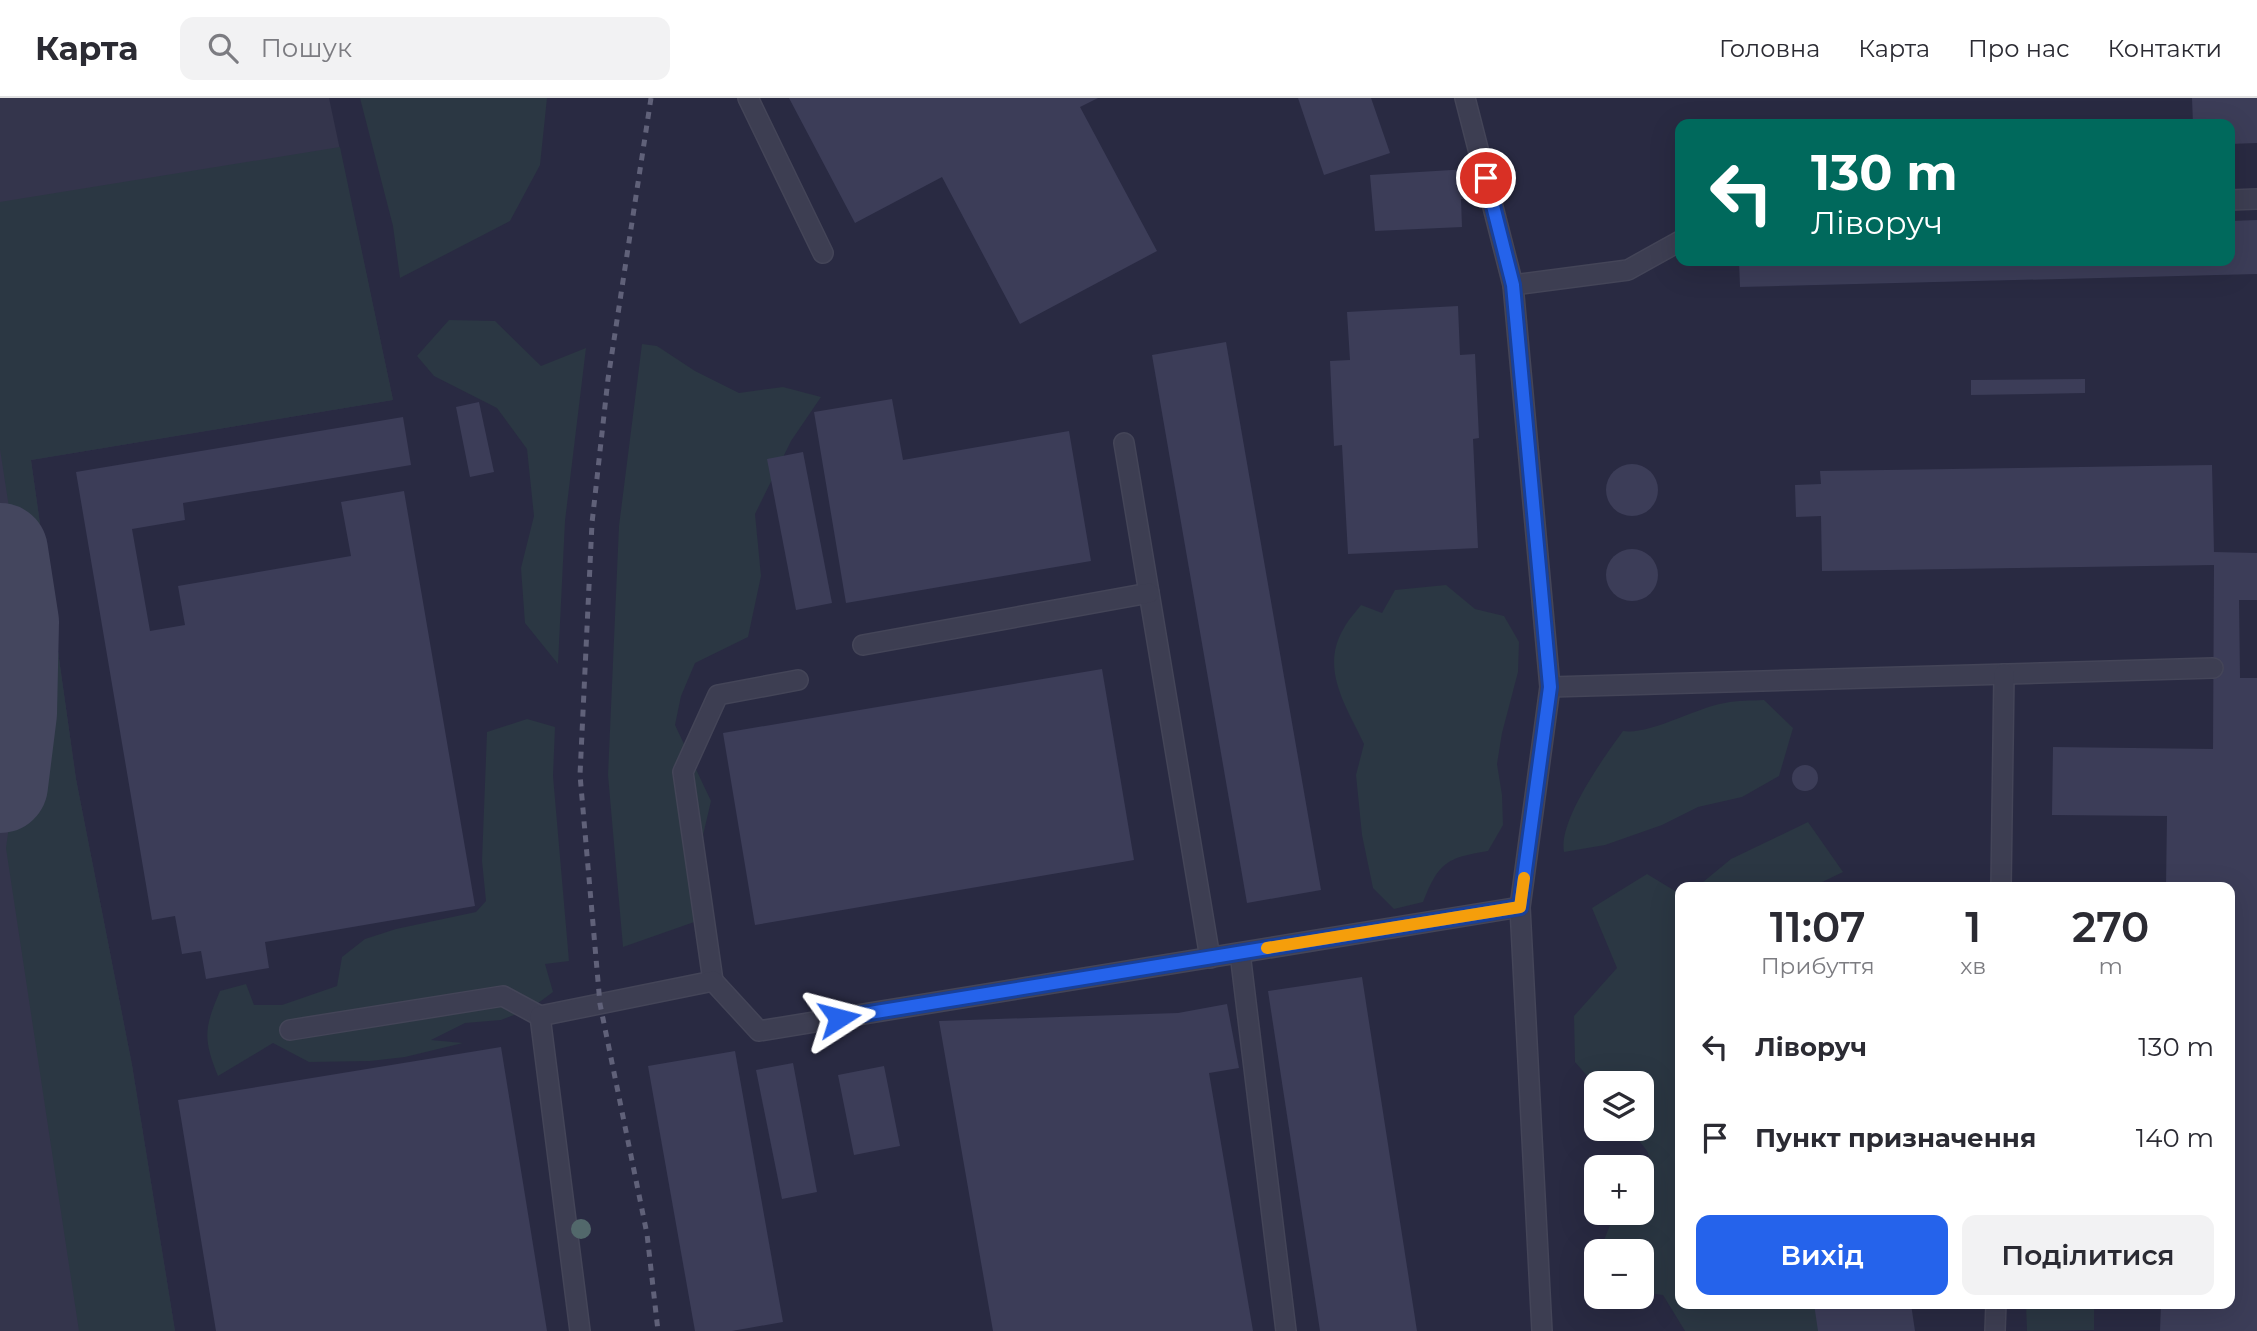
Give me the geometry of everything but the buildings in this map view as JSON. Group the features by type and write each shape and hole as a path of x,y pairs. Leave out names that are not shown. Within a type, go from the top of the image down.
{"lane":[{"path":"748,98 823,253"},
{"path":"1465,98 1513,285 1550,687 1520,907 1542,1331"},
{"path":"2235,200 2257,199"},
{"path":"1513,285 1628,270 1675,244"},
{"path":"1124,443 1210,958"},
{"path":"863,645 1149,593"},
{"path":"1550,687 2213,668"},
{"path":"2001,882 2004,674"},
{"path":"799,680 718,695 683,772 713,981 759,1031 1520,907"},
{"path":"1240,953 1286,1331"},
{"path":"290,1030 503,996 540,1016 713,981"},
{"path":"540,1016 580,1331"},
{"path":"1995,1331 1996,1309"}],"shaded area":[{"path":"0,98 329,98 393,400 31,460 76,779 132,1065 175,1331 0,1331"},
{"path":"360,98 547,98 540,165 510,221 400,278 393,226"},
{"path":"340,147 393,400 31,460 76,779 132,1065 175,1331 79,1331 6,848 24,720 27,624 0,449 0,202"},
{"path":"449,320 495,321 541,366 586,348 565,521 558,664 525,623 521,568 534,516 527,449 497,408 434,376 417,356"},
{"path":"642,344 657,346 695,371 739,393 783,387 821,397 791,441 755,514 761,576 748,637 695,663 681,696 675,725 711,801 697,861 697,921 623,947 608,775 619,526"},
{"path":"1446,585 1475,609 1504,616 1519,642 1518,672 1497,764 1503,825 1488,851 1462,856 1446,864 1434,878 1423,902 1394,909 1373,888 1362,835 1356,775 1364,744 1338,688 1334,658 1344,628 1361,605 1382,613 1395,590"},
{"path":"1764,700 1793,728 1779,776 1742,797 1698,807 1662,825 1605,845 1564,852 1564,839 1575,807 1623,731 1646,729 1725,703"},
{"path":"527,719 555,727 553,776 569,961 545,964 553,992 530,1009 501,1020 465,1023 431,1040 463,1043 405,1057 370,1061 309,1062 273,1043 218,1076 207,1034 220,991 246,984 254,1005 282,1005 337,986 342,957 365,939 396,929 476,912 486,901 482,861 487,732"},
{"path":"1808,822 1843,872 1822,882 1703,882 1731,859"},
{"path":"1647,874 1675,891 1675,1309 1821,1309 1822,1331 1685,1331 1663,1295 1654,1294 1654,1239 1604,1239 1610,1225 1654,1225 1654,1155 1649,1155 1639,1141 1654,1141 1654,1071 1584,1072 1575,1062 1574,1016 1617,968 1592,908"},
{"path":"2026,1309 2094,1309 2094,1330 2027,1331"}],"taxiway":[{"path":"0,551 11,622 9,713 0,785"}],"railway":[{"path":"651,98 608,379 592,523 580,775 600,1004 647,1234 658,1331"}],"slow traffic":[{"path":"1267,948 1520,907 1524,878"}],"route":[{"path":"839,1018 1520,907 1550,687 1513,285 1486,178"}]}
